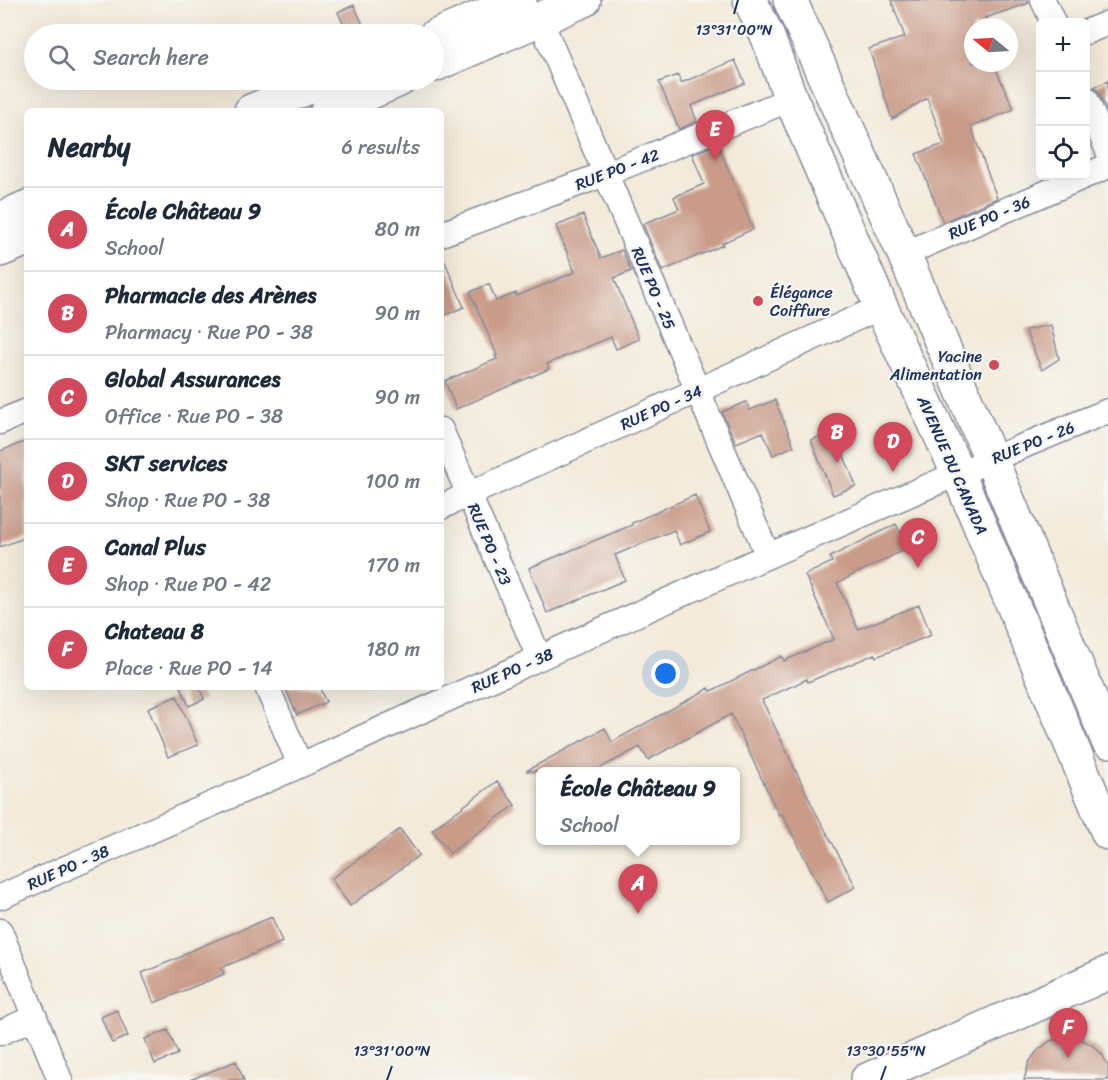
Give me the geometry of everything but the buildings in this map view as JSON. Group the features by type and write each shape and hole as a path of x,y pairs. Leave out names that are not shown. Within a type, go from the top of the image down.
{"street":[{"path":"444,34 530,9 584,0"},
{"name":"AVENUE DU CANADA","path":"750,0 767,35 791,99 881,307 958,473 1108,833"},
{"path":"790,0 904,254 1108,741"},
{"path":"1043,0 1051,18"},
{"path":"444,59 530,9"},
{"name":"RUE PO - 25","path":"530,9 606,174 768,556"},
{"path":"1090,30 1108,23"},
{"path":"266,108 300,101 314,90"},
{"path":"334,108 376,90"},
{"name":"RUE PO - 42","path":"444,233 606,174 791,99"},
{"path":"1090,108 1108,151"},
{"name":"RUE PO - 36","path":"904,254 1108,166"},
{"path":"0,219 24,208"},
{"path":"0,250 24,240"},
{"name":"RUE PO - 34","path":"444,506 881,307"},
{"name":"RUE PO - 26","path":"958,473 1108,411"},
{"path":"0,422 24,412"},
{"name":"RUE PO - 23","path":"444,437 539,657"},
{"name":"RUE PO - 38","path":"0,897 958,473"},
{"path":"268,690 300,765"},
{"path":"0,931 60,1080"},
{"path":"867,1080 1108,972"},
{"path":"0,1033 35,1017"}],"place":[{"name":"Canal Plus","path":"715,160"},
{"name":"Élégance Coiffure","path":"758,301"},
{"name":"Yacine Alimentation","path":"994,365"},
{"name":"Pharmacie des Arènes","path":"837,463"},
{"name":"SKT services","path":"893,472"},
{"name":"Global Assurances","path":"918,568"},
{"name":"École Château 9","path":"638,914"},
{"name":"Chateau 8","path":"1068,1058"}]}
